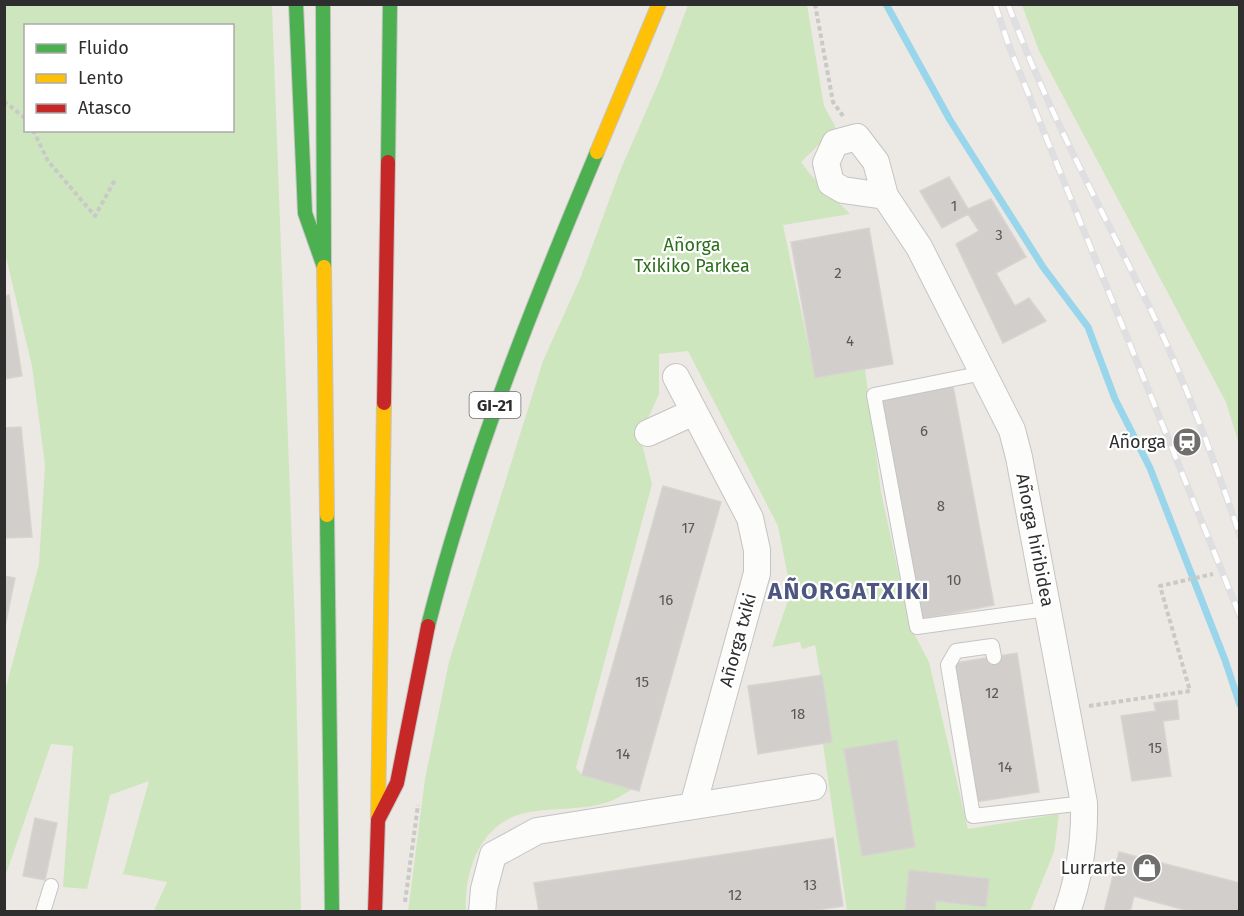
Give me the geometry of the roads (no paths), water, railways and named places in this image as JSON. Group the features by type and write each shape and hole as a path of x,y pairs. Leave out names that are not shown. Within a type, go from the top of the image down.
{"main road":[{"path":"296,4 305,213 324,265"},
{"path":"323,4 332,912"},
{"name":"GI-21","path":"375,912 390,4"},
{"name":"GI-21","path":"378,820 397,783 432,611 451,536 488,423 535,299 659,4"}],"street":[{"name":"Añorga hiribidea","path":"885,196 843,190 831,183 826,163 835,143 857,137 876,162 885,196 919,248 1012,430 1084,803 1084,832 1079,878 1067,912"},
{"name":"Añorga txiki","path":"676,377 750,518 757,550 757,573 693,806"},
{"path":"648,433 694,412"},
{"path":"482,912 484,890 493,855 537,831 813,787"}],"lane":[{"path":"983,373 874,395 917,627 1047,609"},
{"path":"994,657 992,646 956,651 948,665 973,816 1084,803"},
{"path":"43,912 51,886"}],"waterway":[{"path":"886,4 950,120 1043,267 1088,327 1115,399 1150,468 1225,660 1240,705"}],"railway":[{"path":"995,4 1009,46 1240,616"},
{"path":"1008,4 1056,118 1147,302 1186,388 1240,536"}],"place":[{"name":"Añorga","path":"1187,442"},
{"name":"Lurrarte","path":"1147,868"}],"district":[{"name":"AÑORGATXIKI","path":"849,591"}],"park label":[{"name":"Añorga Txikiko Parkea","path":"692,255"}]}
